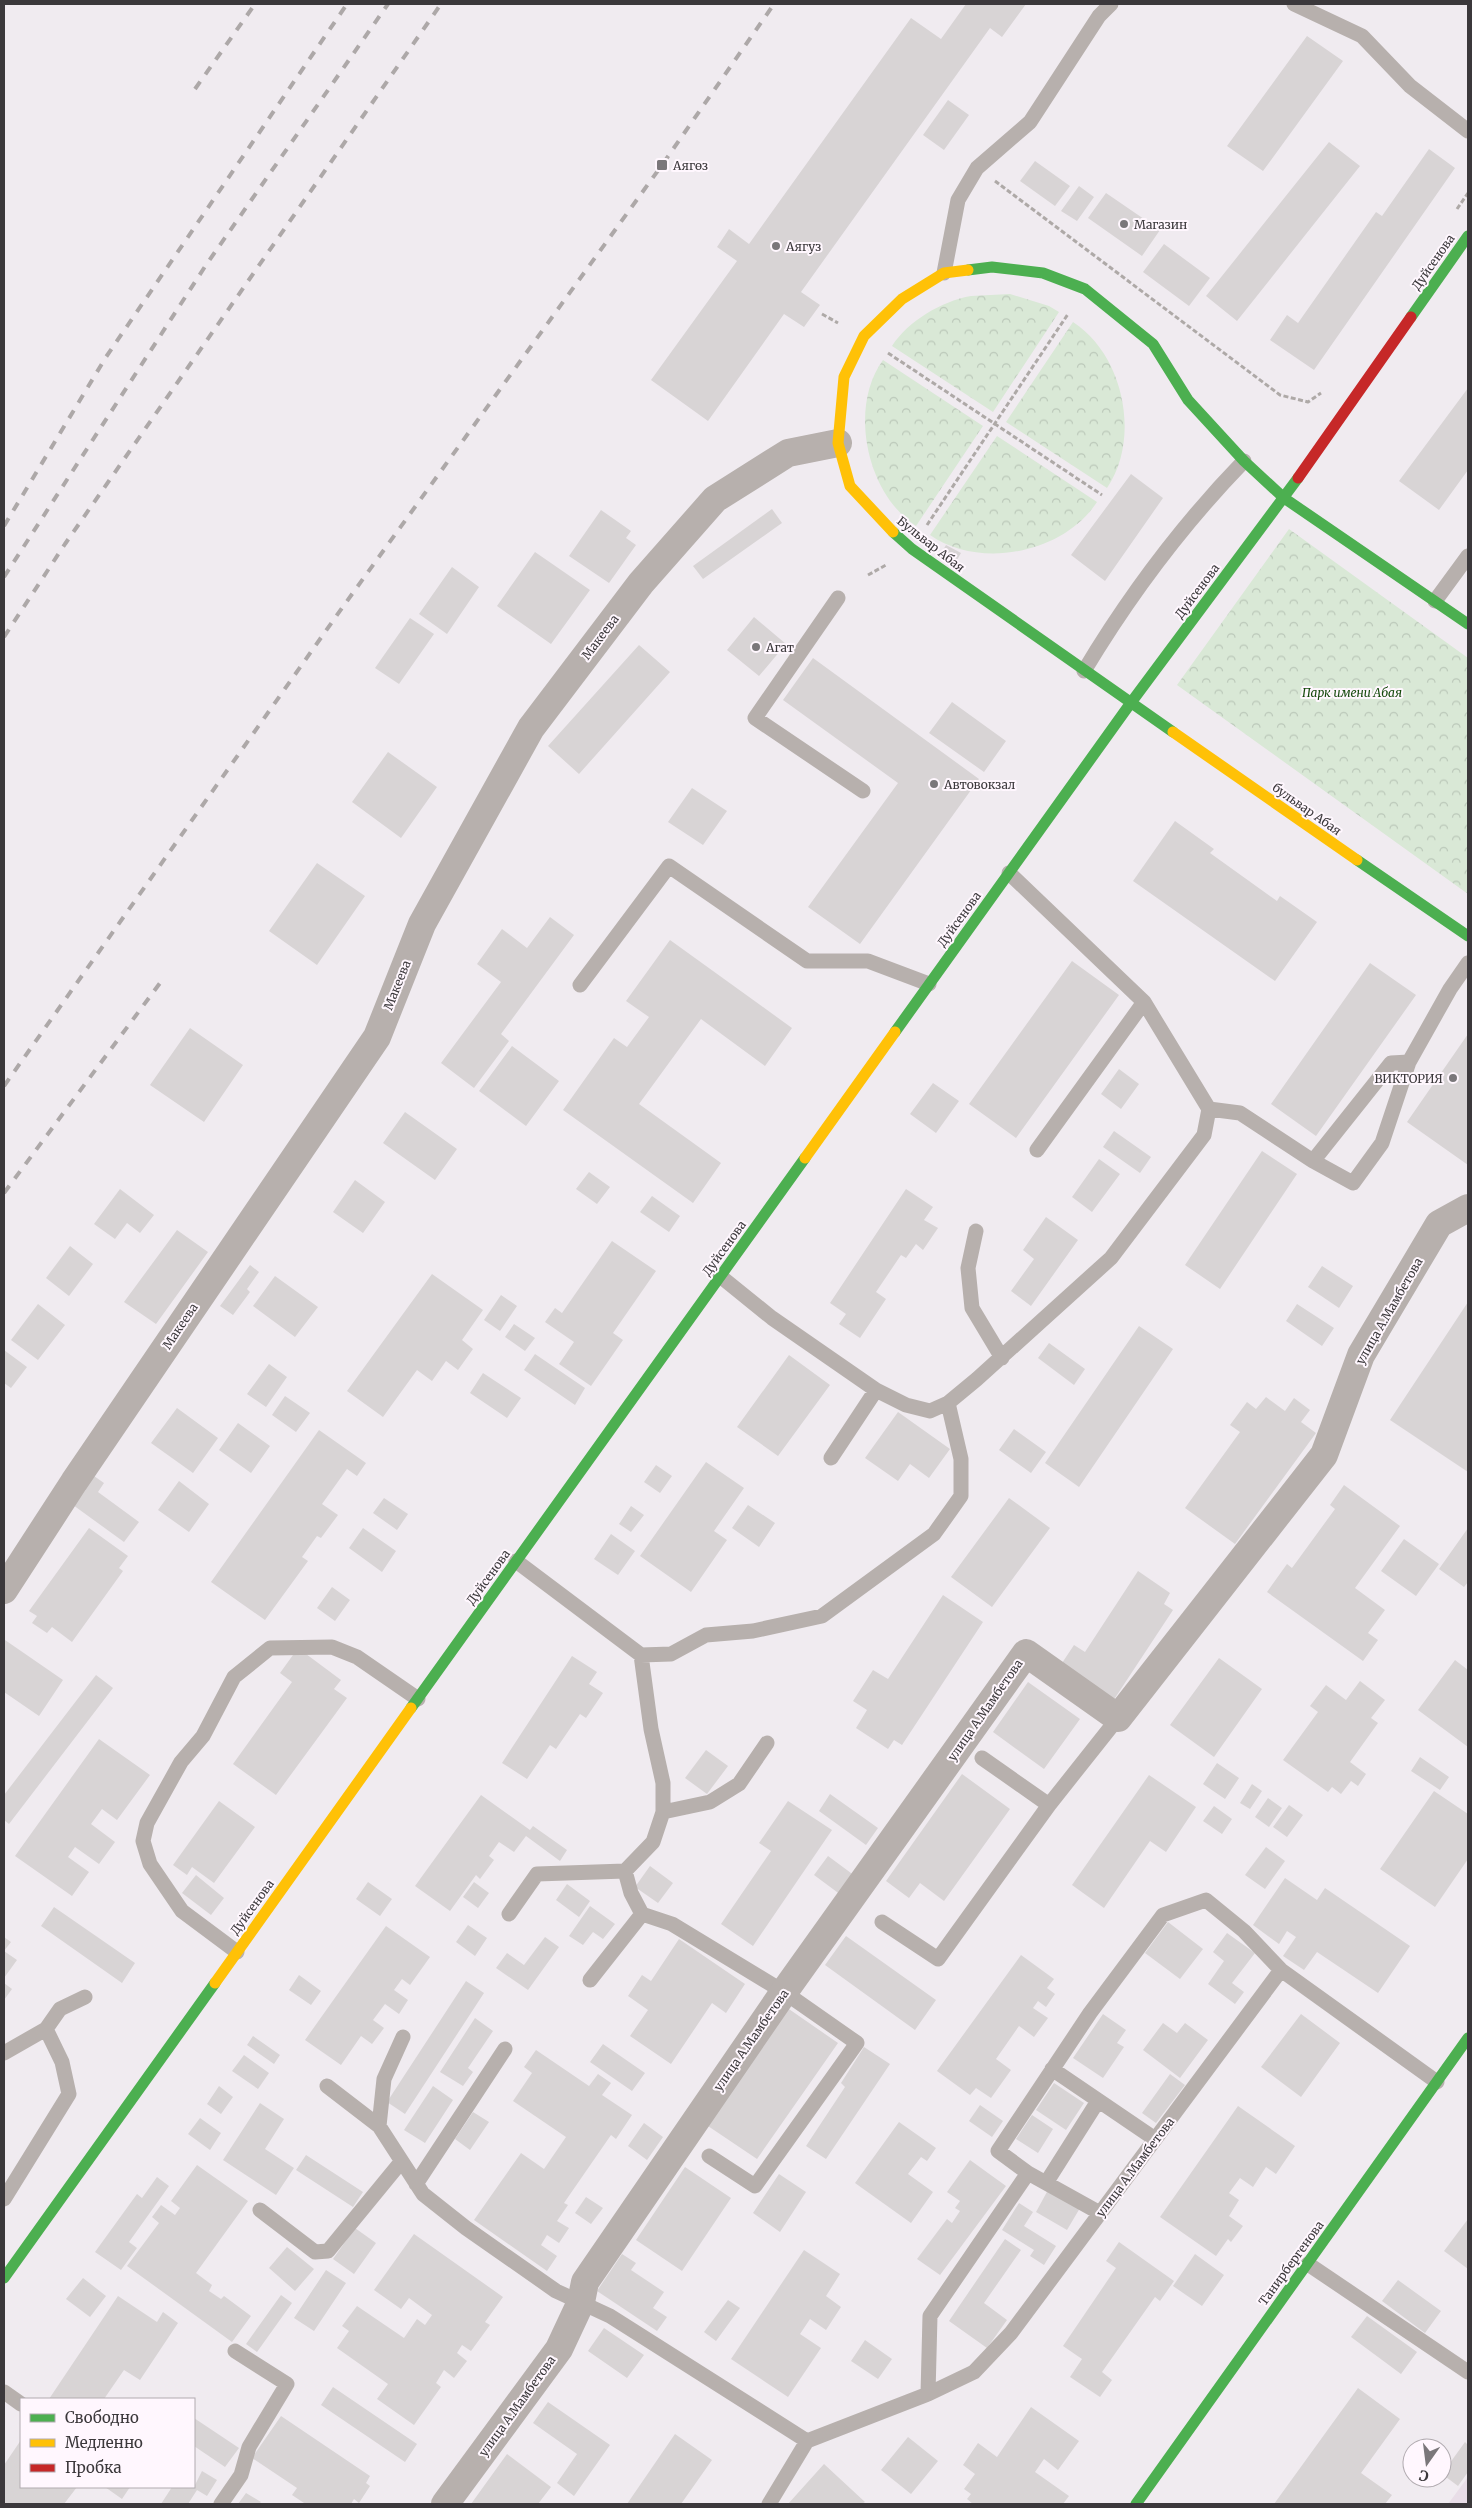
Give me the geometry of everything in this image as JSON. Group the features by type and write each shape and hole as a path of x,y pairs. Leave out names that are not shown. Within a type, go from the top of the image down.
{"street":[{"name":"Дуйсенова","path":"4,2278 1130,704 1284,498 1468,236"},
{"name":"Бульвар Абая","path":"1130,704 912,549 882,522 850,486 838,443 844,377 864,336 902,299 944,273 992,267 1043,273 1085,289 1154,344 1188,400 1244,461 1284,498"},
{"name":"Макеева","path":"4,1590 85,1466 377,1037 422,924 531,728 641,583 715,499 788,453 838,443"},
{"path":"1284,498 1468,624"},
{"name":"бульвар Абая","path":"1130,704 1468,936"},
{"name":"улица А.Мамбетова","path":"445,2504 559,2349 580,2302 585,2282 784,1992 1026,1653 1118,1718 1324,1454 1361,1355 1439,1224 1468,1208"},
{"name":"Танирбергенова","path":"1136,2504 1468,2038"}],"lane":[{"path":"944,273 958,200 976,168 1030,122 1100,10 1111,4"},
{"path":"1294,4 1362,36 1410,86 1468,131"},
{"path":"1084,671 1114,621 1209,498 1244,461"},
{"path":"1435,601 1468,556"},
{"path":"838,598 755,718 863,792"},
{"path":"580,985 669,866 807,961 868,961 930,984"},
{"path":"720,1276 772,1318 876,1390 906,1405 930,1411 948,1403 1002,1358 1111,1258 1204,1135 1209,1109 1144,1002 1009,873"},
{"path":"1209,1109 1240,1113 1313,1161 1353,1183 1382,1143 1409,1062 1450,989 1468,963"},
{"path":"1037,1150 1144,1002"},
{"path":"1313,1161 1391,1063 1409,1062"},
{"path":"976,1231 968,1268 972,1308 1002,1358"},
{"path":"832,1458 876,1390"},
{"path":"516,1561 641,1655 671,1654 706,1636 754,1631 822,1616 934,1534 961,1496 961,1459 948,1403"},
{"path":"237,1952 182,1912 150,1864 143,1842 147,1823 151,1815 181,1762 203,1736 234,1676 270,1648 332,1647 358,1657 418,1699"},
{"path":"509,1914 537,1874 625,1872 653,1842 663,1812 663,1783 651,1729 641,1655"},
{"path":"882,1922 938,1958 1049,1805 1118,1718"},
{"path":"663,1812 710,1802 739,1784 767,1743"},
{"path":"982,1758 1049,1805"},
{"path":"625,1872 631,1893 642,1914 672,1924 784,1992 857,2043 755,2186 709,2156"},
{"path":"1100,2213 1028,2173 998,2151 1090,2013 1163,1915 1206,1900 1244,1931 1282,1970 1437,2082"},
{"path":"590,1980 642,1914"},
{"name":"улица А.Мамбетова","path":"808,2441 928,2394 974,2372 1011,2333 1282,1970"},
{"path":"4,2053 46,2029 60,2009 85,1997"},
{"path":"4,2199 69,2094 62,2062 46,2029"},
{"path":"379,2126 384,2079 403,2037"},
{"path":"416,2184 505,2049"},
{"path":"1052,2069 1155,2139"},
{"path":"328,2086 379,2126 423,2194 466,2228 556,2291 610,2316 808,2441 769,2504"},
{"path":"1046,2183 1098,2101"},
{"path":"260,2210 315,2252 328,2251 401,2162"},
{"path":"928,2394 930,2316 1028,2173"},
{"path":"1308,2264 1468,2372"},
{"path":"221,2504 241,2475 248,2447 287,2384 235,2351"},
{"path":"4,2392 20,2403"}],"path":[{"path":"976,168 1280,395 1308,402 1323,392"},
{"path":"1457,210 1468,193"},
{"path":"868,575 912,549 1104,262"},
{"path":"822,314 864,336 1102,495"}],"shaded area":[{"path":"1468,2477 1468,2504 1448,2504"}],"green space":[{"path":"1010,294 1049,306 1059,312 993,412 892,346 907,328 937,307 971,296"},
{"path":"1073,322 1090,337 1105,355 1115,376 1122,399 1125,422 1123,446 1117,468 1107,488 1006,422"},
{"path":"883,360 983,426 916,526 899,512 885,493 875,472 868,449 865,425 866,402 872,380"},
{"path":"997,436 1097,502 1082,519 1064,534 1043,544 1020,551 973,552 950,546 930,535"},
{"name":"Парк имени Абая","path":"1289,529 1468,658 1468,894 1177,685"}],"building":[{"path":"966,4 1026,4 1002,37 990,28 801,292 820,305 804,327 784,314 708,421 651,380 737,261 717,247 729,229 749,244 911,18 941,39"},
{"path":"1307,36 1343,61 1263,171 1227,146"},
{"path":"948,100 969,115 944,150 923,135"},
{"path":"1329,142 1360,166 1237,321 1206,296"},
{"path":"1429,149 1455,168 1314,370 1270,340 1287,315 1298,323 1376,212 1382,216"},
{"path":"1035,161 1070,186 1055,206 1020,181"},
{"path":"1079,186 1094,197 1077,221 1061,211"},
{"name":"Магазин","path":"1106,193 1160,230 1142,256 1088,218"},
{"path":"1164,244 1210,278 1189,306 1143,272"},
{"path":"1468,388 1468,470 1439,510 1399,481"},
{"path":"1131,474 1163,498 1105,581 1071,555"},
{"path":"772,509 782,523 703,579 693,566"},
{"path":"601,510 631,531 626,538 636,545 609,583 569,556"},
{"path":"946,545 961,553 954,565 939,557"},
{"path":"535,552 590,590 551,644 497,606"},
{"path":"452,567 479,587 447,634 419,614"},
{"name":"Агат","path":"754,617 786,644 759,676 727,650"},
{"path":"410,618 434,634 399,684 375,668"},
{"path":"639,645 670,672 579,774 548,746"},
{"path":"813,658 979,779 860,944 808,907 898,783 783,700"},
{"path":"952,702 1006,741 984,772 929,733"},
{"path":"388,752 437,787 401,838 352,802"},
{"path":"692,788 727,811 703,845 668,822"},
{"path":"1175,821 1214,849 1210,853 1277,901 1280,896 1317,922 1275,981 1133,881"},
{"path":"317,863 365,896 317,965 269,931"},
{"path":"550,917 574,935 501,1034 509,1041 474,1088 441,1063 501,982 477,964 502,929 527,948"},
{"path":"670,940 792,1028 765,1066 701,1019 639,1104 721,1163 693,1203 563,1110 614,1038 627,1047 649,1017 626,1001"},
{"path":"1072,961 1119,995 1016,1138 969,1104"},
{"path":"1370,963 1416,995 1316,1136 1271,1104"},
{"path":"190,1028 243,1065 204,1122 150,1085"},
{"name":"ВИКТОРИЯ","path":"1468,1034 1468,1165 1407,1122"},
{"path":"512,1046 559,1081 526,1126 479,1091"},
{"path":"1119,1069 1139,1084 1121,1109 1101,1094"},
{"path":"933,1083 959,1101 936,1133 910,1114"},
{"path":"405,1112 457,1149 435,1180 383,1143"},
{"path":"1114,1131 1151,1157 1140,1173 1103,1147"},
{"path":"1262,1151 1297,1174 1220,1289 1185,1265"},
{"path":"1099,1159 1120,1174 1092,1212 1072,1197"},
{"path":"589,1172 610,1187 597,1204 576,1189"},
{"path":"355,1180 385,1202 363,1233 333,1212"},
{"path":"120,1189 154,1215 140,1233 127,1223 115,1239 94,1224"},
{"path":"906,1189 933,1207 924,1220 938,1228 923,1250 916,1244 906,1258 901,1255 876,1292 886,1299 860,1338 839,1324 846,1314 830,1303"},
{"path":"652,1196 680,1216 669,1232 640,1212"},
{"path":"1046,1217 1078,1240 1031,1306 1011,1291 1034,1259 1023,1250"},
{"path":"177,1230 208,1252 156,1324 124,1302"},
{"path":"612,1241 656,1271 613,1333 623,1340 591,1386 559,1364 574,1342 545,1322 555,1308 562,1313"},
{"path":"70,1246 93,1264 69,1296 46,1278"},
{"path":"250,1265 259,1272 247,1289 250,1292 233,1315 220,1306"},
{"path":"1322,1266 1353,1286 1339,1308 1308,1287"},
{"path":"432,1274 483,1310 462,1340 473,1349 458,1370 446,1361 432,1381 417,1370 383,1417 347,1391"},
{"path":"275,1276 318,1307 295,1337 253,1306"},
{"path":"501,1295 517,1306 500,1331 484,1320"},
{"path":"1468,1302 1468,1472 1390,1420"},
{"path":"38,1304 65,1325 38,1360 11,1340"},
{"path":"1297,1304 1334,1328 1322,1346 1286,1321"},
{"path":"514,1324 535,1338 525,1351 505,1337"},
{"path":"1139,1326 1173,1349 1079,1487 1045,1463"},
{"path":"1049,1343 1085,1369 1074,1385 1038,1358"},
{"path":"4,1350 27,1367 11,1388 4,1383"},
{"path":"535,1354 585,1388 575,1405 524,1370"},
{"path":"789,1355 830,1385 778,1456 737,1427"},
{"path":"269,1364 287,1377 266,1407 247,1394"},
{"path":"483,1373 521,1398 507,1418 470,1393"},
{"path":"285,1396 310,1413 296,1432 272,1415"},
{"path":"1266,1397 1285,1411 1294,1398 1310,1410 1301,1422 1316,1433 1235,1544 1185,1508 1240,1432 1230,1425 1247,1402 1256,1409"},
{"path":"177,1408 218,1438 193,1473 151,1443"},
{"path":"898,1412 950,1449 929,1478 910,1464 898,1481 865,1458"},
{"path":"238,1423 270,1446 251,1473 219,1450"},
{"path":"1014,1429 1046,1452 1031,1473 999,1450"},
{"path":"319,1430 366,1463 357,1476 347,1469 322,1504 338,1515 321,1538 317,1536 302,1557 308,1561 265,1620 211,1582"},
{"path":"706,1462 744,1488 714,1531 727,1540 691,1592 640,1556"},
{"path":"656,1465 672,1476 660,1493 644,1482"},
{"path":"94,1476 104,1483 98,1492 139,1522 124,1542 73,1505"},
{"path":"179,1481 209,1504 189,1532 158,1510"},
{"path":"1344,1485 1400,1526 1355,1588 1385,1610 1368,1633 1378,1640 1363,1661 1267,1592 1287,1564 1292,1568 1335,1509 1330,1505"},
{"path":"384,1498 408,1514 397,1530 373,1513"},
{"path":"1009,1498 1050,1528 992,1607 951,1577"},
{"path":"748,1505 775,1523 759,1547 732,1528"},
{"path":"631,1506 644,1515 631,1532 619,1524"},
{"path":"89,1528 128,1556 119,1568 123,1571 72,1642 52,1627 47,1633 32,1623 37,1616 29,1611"},
{"path":"363,1528 396,1551 382,1572 349,1548"},
{"path":"1468,1528 1468,1582 1464,1587 1439,1569"},
{"path":"611,1534 635,1551 618,1575 594,1559"},
{"path":"1404,1539 1439,1564 1416,1596 1381,1571"},
{"path":"1138,1571 1170,1593 1164,1604 1173,1610 1113,1701 1060,1666 1074,1645 1085,1652"},
{"path":"332,1587 350,1600 335,1621 317,1608"},
{"path":"943,1595 983,1622 902,1745 894,1740 888,1749 856,1728 867,1710 853,1701 873,1670 888,1679"},
{"path":"5,1640 63,1680 39,1716 4,1692"},
{"path":"298,1648 341,1680 334,1689 347,1698 276,1795 233,1764 292,1682 280,1673"},
{"path":"572,1656 597,1672 589,1684 603,1693 586,1718 580,1714 556,1749 550,1745 527,1779 502,1763"},
{"path":"1219,1658 1262,1689 1214,1757 1170,1725"},
{"path":"1455,1660 1468,1670 1468,1747 1418,1710"},
{"path":"96,1675 113,1688 9,1824 4,1820 4,1795"},
{"path":"1360,1681 1385,1700 1371,1718 1378,1723 1350,1762 1366,1774 1358,1786 1351,1781 1341,1794 1332,1787 1328,1792 1283,1760 1318,1712 1310,1706 1326,1685 1346,1700"},
{"path":"1028,1682 1080,1719 1044,1769 993,1732"},
{"path":"99,1739 150,1775 117,1820 102,1809 91,1824 115,1842 99,1864 75,1847 68,1857 89,1872 72,1896 15,1856"},
{"path":"706,1750 728,1766 707,1794 685,1778"},
{"path":"1420,1757 1449,1777 1440,1790 1411,1771"},
{"path":"1217,1763 1239,1778 1225,1799 1203,1784"},
{"path":"962,1774 1010,1809 944,1901 920,1883 909,1898 886,1881"},
{"path":"1149,1775 1196,1807 1166,1852 1150,1841 1104,1908 1072,1885"},
{"path":"1252,1784 1262,1791 1250,1809 1240,1803"},
{"path":"1434,1791 1468,1814 1468,1859 1435,1907 1380,1869"},
{"path":"830,1794 878,1828 866,1845 819,1811"},
{"path":"481,1795 530,1830 533,1826 567,1850 560,1861 526,1836 514,1852 499,1842 489,1856 494,1860 480,1879 476,1875 450,1911 415,1886"},
{"path":"1268,1798 1282,1808 1269,1827 1255,1817"},
{"path":"219,1801 255,1827 214,1883 192,1867 187,1875 173,1865"},
{"path":"788,1801 832,1830 753,1946 721,1924 771,1851 759,1843"},
{"path":"1289,1805 1303,1815 1287,1837 1273,1827"},
{"path":"1214,1806 1232,1819 1222,1834 1203,1821"},
{"path":"1266,1847 1285,1861 1265,1889 1245,1875"},
{"path":"828,1856 855,1876 841,1895 814,1875"},
{"path":"650,1866 673,1883 658,1903 635,1887"},
{"path":"196,1875 224,1898 211,1915 182,1893"},
{"path":"1285,1878 1317,1900 1325,1888 1410,1946 1378,1993 1317,1952 1304,1970 1283,1956 1296,1937 1287,1931 1279,1944 1253,1925"},
{"path":"368,1882 392,1899 380,1916 356,1899"},
{"path":"474,1882 489,1893 478,1908 463,1897"},
{"path":"567,1884 590,1901 579,1917 556,1900"},
{"path":"590,1906 615,1924 603,1939 593,1932 583,1945 569,1936"},
{"path":"54,1907 135,1963 122,1983 41,1926"},
{"path":"1168,1922 1203,1949 1180,1979 1145,1953"},
{"path":"468,1925 487,1938 475,1956 456,1942"},
{"path":"386,1926 430,1957 410,1985 402,1979 394,1990 408,2000 399,2014 385,2004 373,2020 384,2028 372,2044 361,2036 341,2065 305,2040"},
{"path":"1227,1933 1255,1953 1232,1983 1244,1992 1235,2004 1208,1984 1224,1961 1213,1952"},
{"path":"846,1936 936,2000 915,2030 825,1965"},
{"path":"4,1937 11,1942 4,1951"},
{"path":"545,1937 559,1947 528,1990 496,1968 507,1953 524,1965"},
{"path":"679,1939 745,1984 726,2013 712,2003 671,2064 630,2036 648,2010 628,1996 642,1975 651,1981"},
{"path":"4,1951 17,1960 4,1978"},
{"path":"1021,1955 1054,1979 1047,1988 1055,1994 1046,2007 1038,2001 1033,2008 1048,2018 1034,2037 1019,2026 996,2059 1011,2070 991,2098 976,2088 970,2095 937,2071"},
{"path":"299,1975 321,1991 311,2005 289,1990"},
{"path":"466,1981 484,1993 405,2114 387,2102"},
{"path":"4,1983 12,1989 4,2000"},
{"path":"786,2007 838,2043 757,2159 705,2124"},
{"path":"1103,2014 1126,2030 1117,2043 1124,2047 1103,2078 1073,2058"},
{"path":"1301,2014 1340,2043 1301,2097 1261,2067"},
{"path":"475,2018 493,2031 468,2068 473,2072 463,2086 440,2072"},
{"path":"1163,2023 1177,2033 1185,2023 1208,2040 1180,2078 1143,2050"},
{"path":"253,2036 280,2055 274,2064 247,2045"},
{"path":"603,2044 645,2073 632,2091 590,2062"},
{"path":"864,2047 890,2064 826,2159 806,2146 845,2087 841,2083"},
{"path":"536,2050 589,2086 598,2074 611,2083 602,2095 632,2115 616,2139 611,2135 564,2203 568,2205 557,2221 569,2228 559,2243 547,2235 541,2245 557,2256 547,2271 474,2220 521,2153 544,2169 566,2137 513,2101 532,2073 524,2067"},
{"path":"244,2055 269,2073 258,2089 232,2071"},
{"path":"1170,2074 1185,2085 1156,2123 1142,2113"},
{"path":"1054,2083 1084,2103 1066,2130 1036,2110"},
{"path":"219,2086 233,2097 221,2114 207,2104"},
{"path":"433,2086 453,2100 425,2143 404,2130"},
{"path":"260,2103 284,2119 265,2149 294,2168 276,2195 223,2160"},
{"path":"980,2105 1003,2121 992,2137 969,2121"},
{"path":"1238,2106 1295,2146 1276,2174 1266,2167 1253,2187 1240,2178 1229,2193 1239,2200 1229,2216 1243,2226 1231,2242 1228,2239 1216,2256 1160,2217"},
{"path":"473,2112 489,2122 470,2150 455,2139"},
{"path":"1032,2115 1053,2129 1038,2153 1016,2139"},
{"path":"200,2118 221,2133 210,2150 188,2134"},
{"path":"899,2122 936,2148 927,2161 921,2157 908,2174 933,2192 911,2223 855,2183"},
{"path":"644,2123 663,2137 647,2160 628,2146"},
{"path":"306,2155 363,2192 353,2207 296,2170"},
{"path":"970,2160 1006,2186 940,2275 917,2259 947,2219 952,2223 960,2211 955,2208 960,2201 947,2192"},
{"path":"197,2165 248,2201 196,2273 212,2285 209,2291 221,2299 224,2296 251,2316 232,2342 127,2266 159,2223 152,2217 161,2205 175,2215 180,2208 171,2201"},
{"path":"685,2167 731,2198 682,2271 636,2240"},
{"path":"779,2174 806,2192 780,2232 753,2213"},
{"path":"157,2177 169,2186 129,2242 137,2248 121,2270 95,2252 137,2194 142,2198"},
{"path":"1048,2190 1080,2208 1067,2230 1036,2212"},
{"path":"586,2197 603,2208 591,2224 575,2213"},
{"path":"1019,2203 1033,2212 1024,2226 1056,2246 1044,2265 1030,2256 1034,2250 1002,2230"},
{"path":"1468,2219 1468,2269 1444,2251"},
{"path":"355,2228 376,2243 354,2274 333,2259"},
{"path":"414,2234 503,2297 485,2322 490,2325 471,2351 462,2345 457,2353 467,2361 454,2378 444,2370 436,2383 441,2387 414,2425 377,2399 388,2384 337,2348 349,2331 342,2326 357,2306 404,2338 417,2319 425,2325 432,2315 409,2298 401,2309 374,2290"},
{"path":"1005,2239 1021,2250 984,2303 1007,2320 987,2348 949,2321"},
{"path":"1119,2242 1174,2281 1160,2301 1155,2297 1102,2372 1112,2380 1100,2397 1070,2377 1082,2359 1063,2346 1116,2268 1106,2261"},
{"path":"287,2247 314,2269 295,2291 269,2268"},
{"path":"804,2250 840,2274 826,2296 841,2307 826,2330 810,2319 800,2334 821,2348 788,2397 731,2359"},
{"path":"622,2254 636,2263 631,2270 664,2292 653,2308 667,2317 657,2331 597,2291"},
{"path":"1195,2254 1224,2275 1202,2306 1173,2286"},
{"path":"326,2270 346,2283 314,2331 294,2318"},
{"path":"83,2278 106,2296 90,2317 66,2299"},
{"path":"1398,2280 1441,2311 1425,2333 1382,2301"},
{"path":"281,2295 292,2303 257,2352 246,2344"},
{"path":"118,2296 157,2322 163,2312 178,2323 140,2380 124,2370 105,2398 50,2398"},
{"path":"728,2300 740,2308 716,2341 704,2332"},
{"path":"1367,2316 1417,2352 1401,2374 1351,2337"},
{"path":"604,2328 644,2355 627,2378 588,2351"},
{"path":"865,2340 892,2359 878,2379 851,2361"},
{"path":"333,2387 417,2444 405,2462 321,2405"},
{"path":"1358,2388 1400,2419 1361,2473 1392,2495 1385,2504 1274,2504"},
{"path":"548,2402 610,2445 574,2496 557,2483 577,2454 533,2423"},
{"path":"1031,2407 1079,2441 1058,2470 1044,2459 1035,2472 1069,2496 1063,2504 973,2504 967,2499 971,2494 964,2489 975,2474 963,2465 978,2443 997,2457"},
{"path":"281,2416 370,2476 366,2483 370,2486 359,2503 354,2499 351,2504 303,2504 292,2495 297,2488 252,2458"},
{"path":"195,2419 239,2448 225,2467 195,2447"},
{"path":"675,2434 712,2460 681,2504 627,2504"},
{"path":"908,2437 938,2461 911,2494 881,2470"},
{"path":"20,2441 20,2488 76,2488 64,2504 4,2504 4,2465"},
{"path":"1465,2442 1468,2445 1468,2472 1458,2486 1452,2482 1452,2460"},
{"path":"507,2454 551,2487 538,2504 471,2504"},
{"path":"824,2464 865,2502 862,2504 788,2504"},
{"path":"202,2471 217,2480 207,2496 197,2490 188,2504 161,2504 171,2488 195,2488"},
{"path":"106,2488 129,2488 122,2499"},
{"path":"246,2493 261,2502 259,2504 238,2504"}],"railway":[{"path":"195,89 255,4"},
{"path":"4,526 106,357 347,4"},
{"path":"4,577 206,265 388,4"},
{"path":"4,637 65,544 441,4"},
{"path":"4,1086 342,608 662,165 774,4"},
{"path":"4,1193 160,983"}],"traffic: fast":[{"path":"1411,317 1468,236"},
{"path":"968,270 992,267 1043,273 1085,289 1153,344 1188,400 1244,461 1284,498 1468,624"},
{"path":"895,1032 1130,704 1298,478"},
{"path":"893,532 912,549 1173,732"},
{"path":"1357,860 1468,936"},
{"path":"411,1708 805,1158"},
{"path":"4,2278 215,1983"},
{"path":"1136,2504 1468,2038"}],"traffic: slow":[{"path":"893,532 850,486 838,443 844,377 864,336 902,299 944,273 968,270"},
{"path":"1173,732 1357,860"},
{"path":"805,1158 895,1032"},
{"path":"215,1983 411,1708"}],"traffic: jam":[{"path":"1298,478 1411,317"}],"place":[{"name":"Аягөз","path":"662,165"},
{"name":"Магазин","path":"1124,224"},
{"name":"Аягуз","path":"776,246"},
{"name":"Агат","path":"756,647"},
{"name":"Автовокзал","path":"934,784"},
{"name":"ВИКТОРИЯ","path":"1453,1078"}]}
